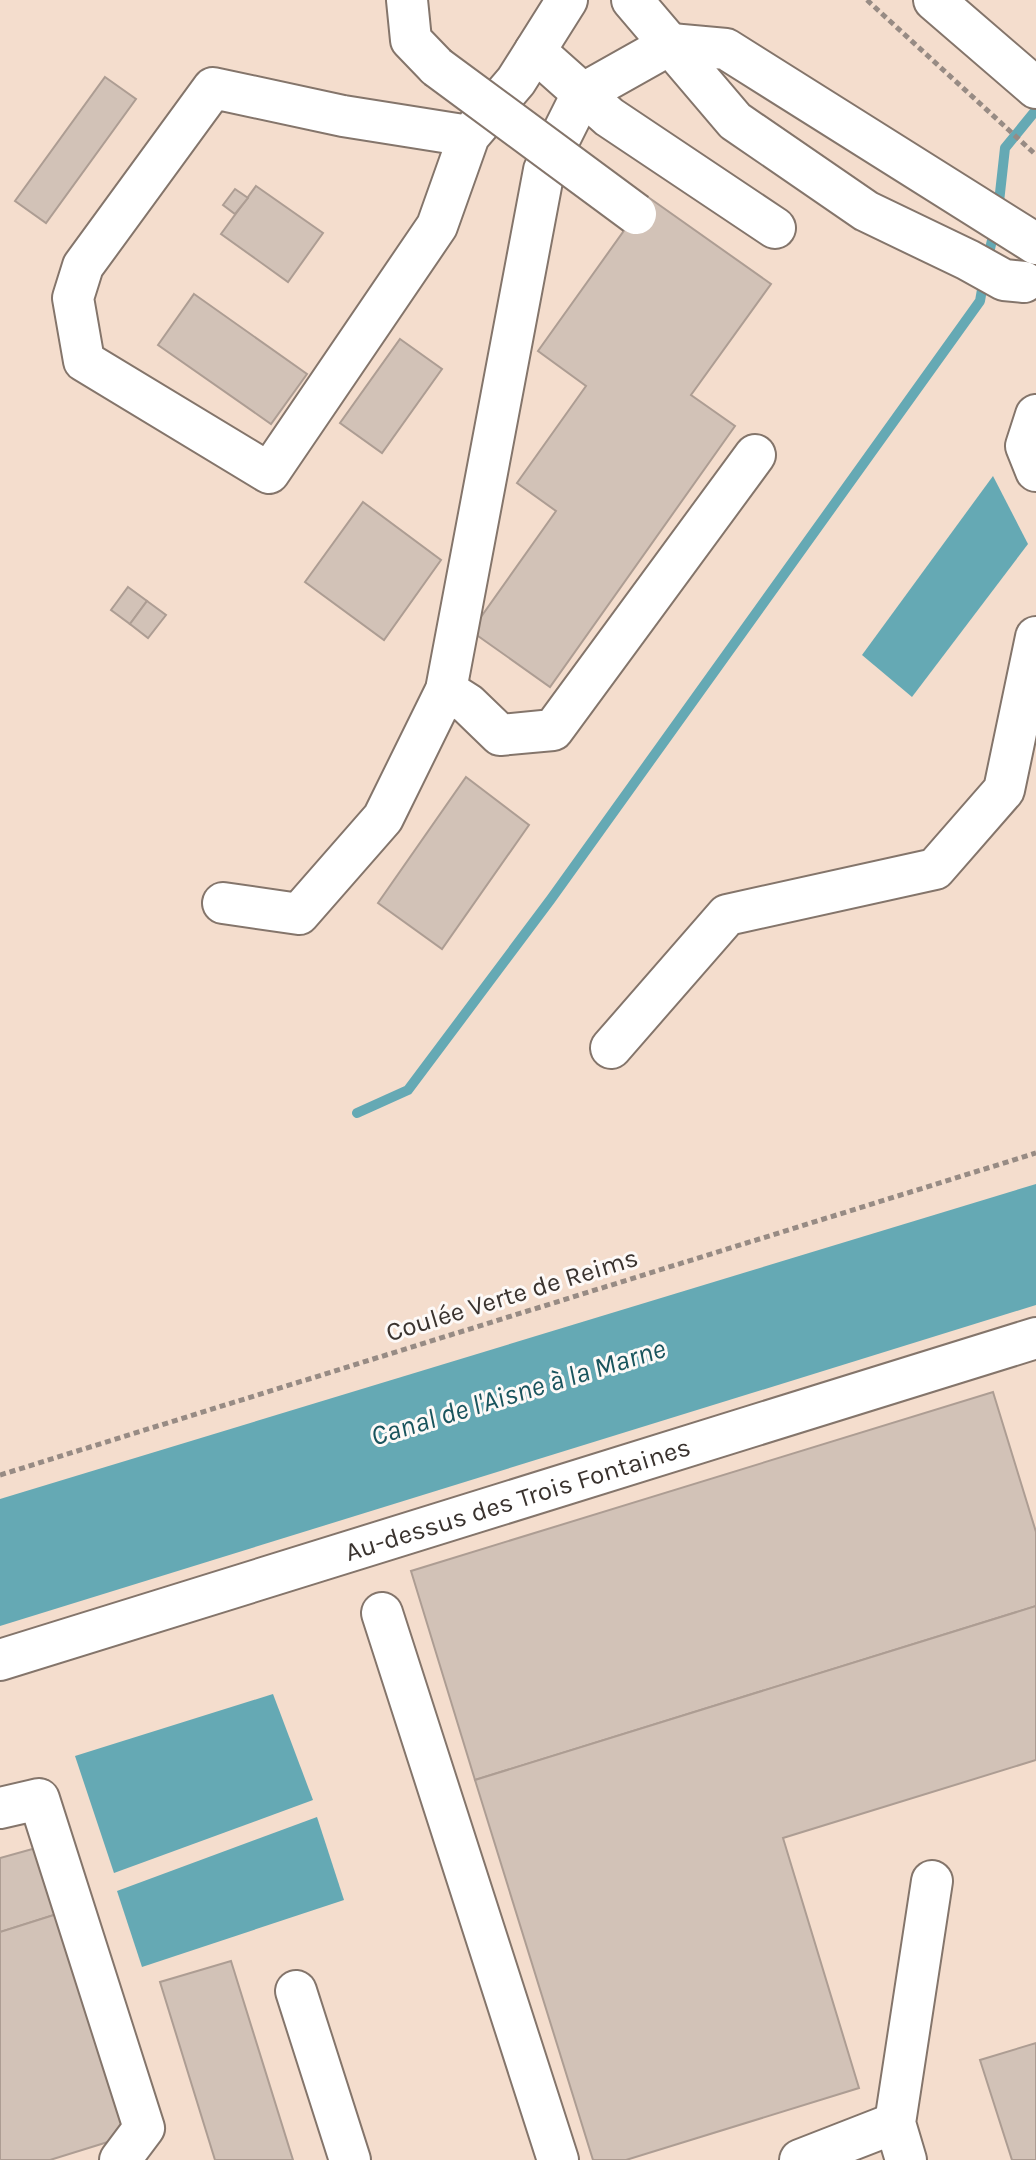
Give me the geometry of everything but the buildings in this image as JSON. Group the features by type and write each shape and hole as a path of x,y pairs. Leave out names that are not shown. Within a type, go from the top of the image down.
{"street":[{"path":"407,0 411,40 437,67 636,214"},
{"path":"469,136 343,116 213,88 83,266 73,298 84,361 269,473 437,226 469,136 516,81 567,0"},
{"path":"632,0 735,121 866,211 1013,277"},
{"path":"934,0 1036,88"},
{"path":"223,903 299,914 383,818 446,690 544,170 582,94 671,44 726,49 1008,227"},
{"path":"535,51 609,117 775,228"},
{"path":"1036,415 1026,446 1036,471"},
{"path":"446,690 468,704 500,735 553,730 755,455"},
{"path":"611,1048 727,915 935,869 1004,790 1036,637"},
{"name":"Au-dessus des Trois Fontaines","path":"0,1660 1036,1338"},
{"path":"382,1613 558,2160"},
{"path":"0,1808 39,1799 144,2128 120,2160"},
{"path":"800,2160 900,2141 932,1881"},
{"path":"296,1991 350,2160"}],"path":[{"path":"867,0 1036,155"},
{"name":"Coulée Verte de Reims","path":"0,1475 1036,1153"}],"shaded area":[{"path":"0,0 1036,0 1036,2160 0,2160"}],"water":[{"path":"993,476 1028,544 912,697 862,655"},
{"name":"Canal de l'Aisne à la Marne","path":"1036,1184 1036,1305 0,1626 0,1499"},
{"path":"273,1694 313,1800 114,1873 75,1756"},
{"path":"317,1817 344,1900 142,1967 117,1891"}],"waterway":[{"path":"998,211 1005,148 1036,110"},
{"path":"987,262 995,227"},
{"path":"357,1113 408,1090 551,899 980,301 984,278"}]}
